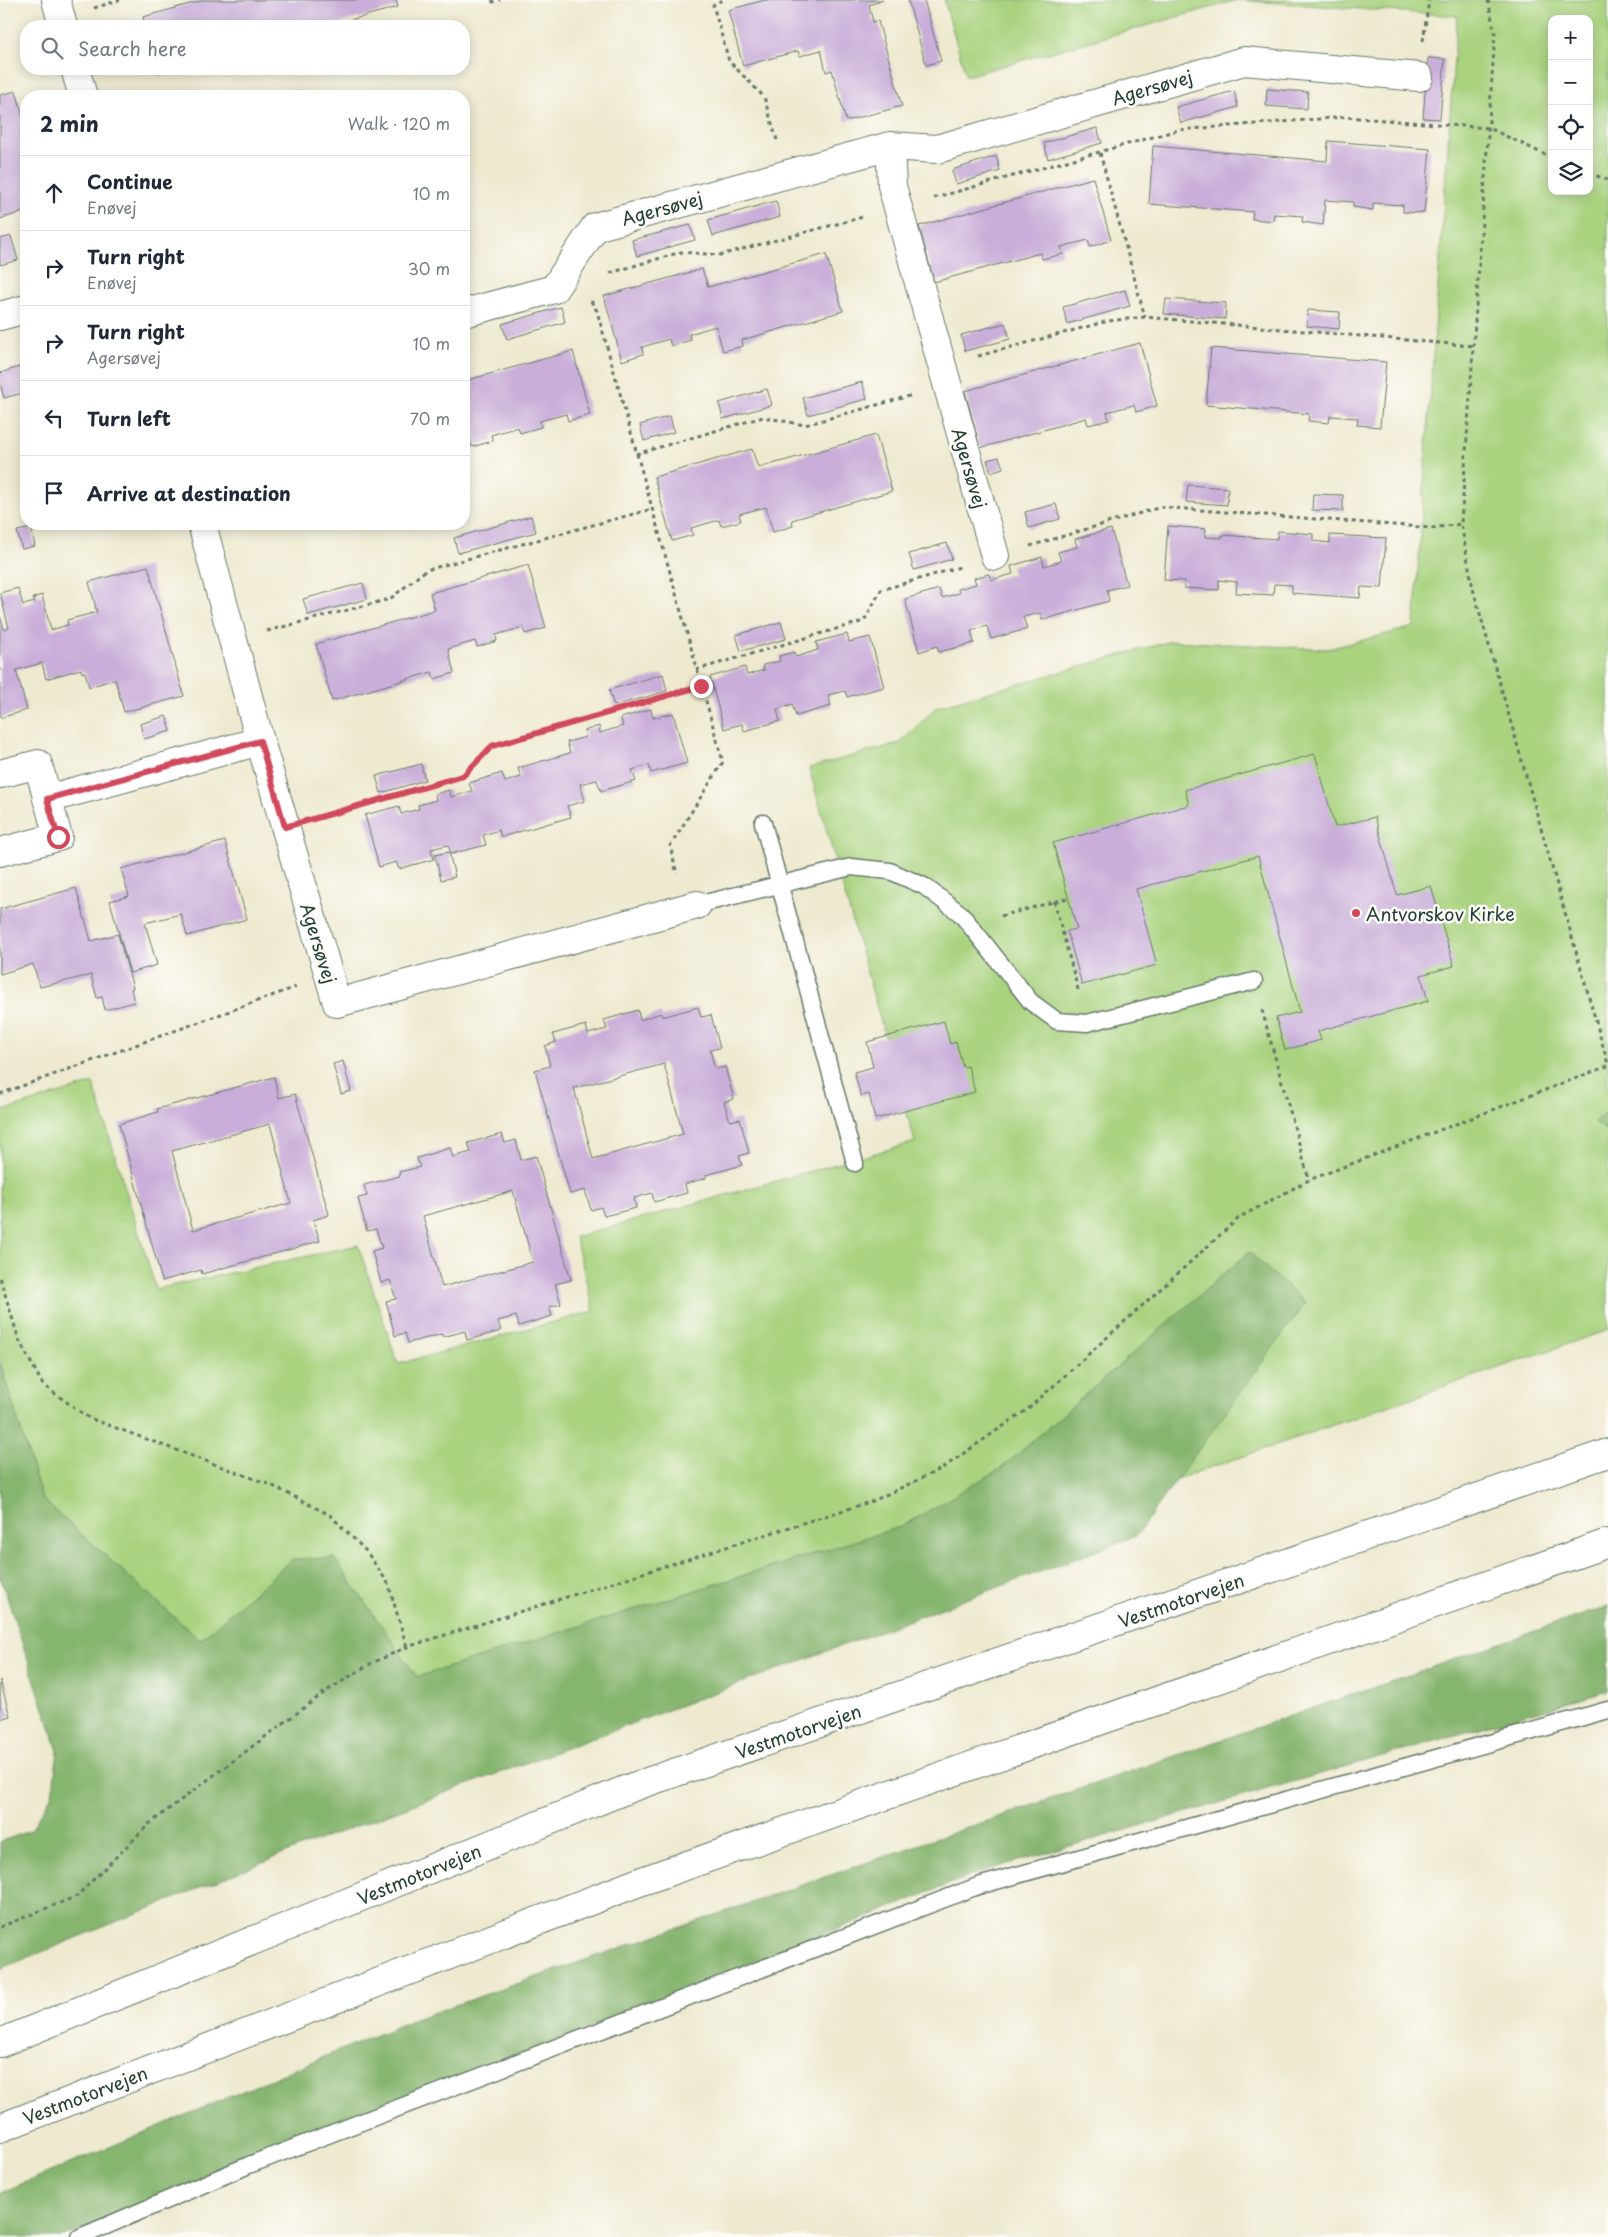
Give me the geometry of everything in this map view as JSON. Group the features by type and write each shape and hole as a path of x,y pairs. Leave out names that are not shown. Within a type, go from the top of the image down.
{"main road":[{"path":"56,0 61,20"},
{"name":"Agersøvej","path":"554,289 595,227 890,146 937,149 1244,61 1419,76"},
{"path":"77,75 80,90"},
{"name":"Agersøvej","path":"890,146 892,186 994,556"},
{"path":"470,311 554,289"},
{"path":"0,316 20,311"},
{"name":"Agersøvej","path":"204,530 260,741 337,1003 692,906"},
{"path":"47,799 260,741"},
{"path":"0,774 38,764 58,837 0,852"},
{"name":"Vestmotorvejen","path":"0,2043 630,1788 1608,1453"},
{"name":"Vestmotorvejen","path":"0,2128 642,1881 1608,1542"}],"lane":[{"path":"763,823 855,1163"},
{"path":"692,906 851,867 890,871 924,886 961,914 1031,1002 1057,1021 1087,1023 1254,981"},
{"path":"80,2237 249,2165 978,1886 1608,1710"}],"path":[{"path":"492,0 493,2 500,0"},
{"path":"722,0 713,5 729,61 764,97 788,174"},
{"path":"0,1926 77,1896 149,1824 325,1692 368,1665 407,1647 873,1501 941,1470 1028,1409 1240,1217 1309,1180 1608,1065 1473,589 1461,524 1495,34 1488,0"},
{"path":"607,274 681,252 720,255 1100,153 1178,130 1346,117 1489,128 1548,156"},
{"path":"1100,153 1145,317"},
{"path":"1593,174 1608,180"},
{"path":"554,289 579,282 597,311 696,670 724,762 670,846 692,906"},
{"path":"636,454 763,418 805,425 1108,321 1145,317 1474,346"},
{"path":"696,670 864,621 881,590 1161,507 1432,528 1461,524"},
{"path":"233,640 390,599 426,570 652,509"},
{"path":"285,827 463,776 492,746 701,686"},
{"path":"969,924 1068,898"},
{"path":"1054,902 1087,1023"},
{"path":"0,1094 328,975"},
{"path":"1254,981 1309,1180"},
{"path":"0,1278 19,1340 43,1385 89,1418 271,1485 330,1515 366,1551 388,1583 407,1647"}],"green space":[{"path":"944,0 1238,0 966,76"},
{"path":"1238,0 1608,0 1608,1111 1595,1122 1608,1131 1608,1330 1177,1479 1305,1303 1249,1252 1003,1467 903,1526 417,1677 334,1558 293,1559 200,1640 42,1499 0,1363 0,1112 93,1083 156,1289 358,1245 398,1364 594,1311 575,1237 915,1142 809,768 900,743 936,707 1171,641 1328,649 1414,627 1457,16"},
{"path":"1608,1111 1608,1131 1595,1122"},
{"path":"1249,1252 1305,1303 1136,1536 308,1844 0,1969 0,1842 31,1830 52,1795 58,1751 0,1576 0,1363 42,1499 200,1640 293,1559 334,1558 417,1677 903,1526 1003,1467"},
{"path":"1608,1606 1608,1691 980,1872 64,2237 0,2237 0,2193 412,2020"}],"building":[{"path":"204,0 396,0 398,7 350,20 144,20 143,17"},
{"path":"765,0 883,0 869,5 873,22 878,21 902,106 846,121 832,70 826,72 821,50 800,56 798,51 743,66 728,10"},
{"path":"908,0 924,0 941,61 926,65"},
{"path":"1428,58 1445,59 1440,119 1423,118"},
{"path":"1267,89 1308,92 1307,109 1266,106"},
{"path":"16,91 20,106 20,213 0,219 0,95"},
{"path":"1234,91 1238,107 1181,123 1176,107"},
{"path":"1097,128 1102,143 1048,159 1044,143"},
{"path":"1328,141 1430,149 1424,213 1403,212 1403,205 1373,203 1373,210 1353,207 1353,202 1325,200 1323,225 1302,222 1303,216 1274,214 1273,221 1252,219 1253,212 1149,204 1153,146 1327,161"},
{"path":"996,156 1000,171 956,184 952,170"},
{"path":"1093,178 1111,240 1090,247 1088,240 1061,247 1063,254 1042,259 1040,253 934,282 919,226"},
{"path":"776,201 780,217 713,236 708,220"},
{"path":"690,225 695,240 637,256 632,240"},
{"path":"11,236 18,260 0,265 0,239"},
{"path":"826,254 843,311 742,340 743,346 723,351 716,326 689,334 691,340 671,346 669,339 642,347 643,354 622,361 604,296 702,269 708,287"},
{"path":"1125,290 1130,306 1067,324 1063,307"},
{"path":"1166,299 1226,303 1225,319 1164,314"},
{"path":"561,307 565,322 507,339 502,324"},
{"path":"1308,310 1340,312 1339,329 1307,326"},
{"path":"1005,323 1010,339 965,351 961,335"},
{"path":"1140,343 1157,406 1136,412 1134,405 1107,412 1109,420 1088,425 1086,418 980,448 965,391"},
{"path":"1211,348 1386,362 1380,427 1357,425 1358,418 1330,416 1329,423 1308,421 1309,414 1206,405"},
{"path":"573,351 590,415 568,421 566,414 540,421 541,427 520,433 518,427 491,435 493,441 472,447 470,440 470,379"},
{"path":"20,367 20,394 4,398 0,383 0,373"},
{"path":"862,382 867,399 808,415 803,398"},
{"path":"767,389 772,405 723,419 719,403"},
{"path":"670,416 674,432 644,441 640,425"},
{"path":"876,435 892,491 792,520 793,526 773,532 766,507 739,514 741,521 721,526 719,520 691,528 693,535 672,541 654,477 752,449 758,468"},
{"path":"999,457 1003,468 991,472 987,460"},
{"path":"1188,485 1228,488 1227,505 1186,502"},
{"path":"1313,494 1343,495 1343,511 1312,510"},
{"path":"1056,504 1060,519 1029,528 1025,512"},
{"path":"531,516 536,532 458,553 454,538"},
{"path":"1168,526 1206,529 1205,537 1222,538 1222,535 1277,539 1278,531 1313,534 1313,541 1330,543 1330,535 1386,538 1382,588 1361,587 1360,598 1292,593 1292,585 1274,584 1273,595 1236,593 1237,582 1219,580 1219,590 1184,588 1185,581 1164,580"},
{"path":"1111,529 1127,585 1107,590 1109,601 1042,620 1040,613 1023,617 1027,629 991,639 987,626 971,631 974,643 939,652 937,646 919,652 905,599 939,589 942,598 959,593 958,589 976,584 974,578 989,574 991,580 1013,574 1011,566 1042,557 1044,566 1061,561 1058,552 1077,547 1075,539"},
{"path":"31,530 35,546 22,549 17,531"},
{"path":"947,543 952,559 914,570 909,554"},
{"path":"528,565 546,628 525,634 523,627 496,635 497,641 477,647 475,641 448,649 454,673 434,679 432,672 332,701 316,644 435,610 430,593"},
{"path":"148,566 184,696 124,712 115,679 89,687 85,672 82,673 81,669 46,679 42,663 16,670 27,710 0,718 0,616 4,630 9,628 0,593 18,588 23,605 35,602 33,598 42,595 51,630 68,625 67,620 97,612 89,582"},
{"path":"363,583 367,599 308,615 303,599"},
{"path":"781,622 786,639 741,651 736,635"},
{"path":"847,634 849,642 870,637 884,687 847,697 845,691 828,695 831,706 796,716 792,704 777,709 780,721 744,731 742,724 724,729 710,677 745,667 747,675 764,670 763,665 780,661 779,656 794,652 796,657 818,650 816,642"},
{"path":"663,674 667,691 614,706 609,690"},
{"path":"651,709 653,718 673,713 687,763 651,773 649,765 632,770 636,781 601,791 597,780 580,784 585,801 567,806 571,817 501,837 499,830 483,835 486,845 451,854 448,845 431,849 434,859 399,869 396,862 379,867 365,815 399,806 401,814 419,809 418,805 436,800 435,794 449,790 451,797 472,791 469,783 502,773 505,782 521,777 518,768 570,753 567,742 586,737 584,731 599,726 600,733 623,726 621,718"},
{"path":"166,716 171,731 144,739 140,724"},
{"name":"Antvorskov Kirke","path":"1315,754 1335,827 1375,817 1397,895 1431,886 1454,966 1421,975 1428,1001 1318,1031 1321,1040 1285,1050 1276,1018 1300,1012 1258,856 1136,889 1157,965 1082,985 1067,931 1077,929 1053,843 1189,805 1185,790"},
{"path":"421,764 425,780 381,793 376,776"},
{"path":"225,841 247,919 187,936 181,914 145,923 157,965 130,973 110,901 129,896 121,869"},
{"path":"449,852 455,877 441,880 435,855"},
{"path":"76,888 91,941 118,934 133,988 131,989 134,1002 105,1010 102,997 97,998 91,975 40,987 33,964 0,974 0,909"},
{"path":"698,1007 701,1017 711,1015 720,1048 710,1050 715,1069 725,1067 734,1099 724,1102 730,1121 740,1119 749,1153 739,1156 742,1165 706,1175 706,1178 685,1184 687,1193 654,1202 652,1193 634,1198 636,1208 604,1216 601,1207 591,1210 585,1190 570,1194 535,1070 550,1066 545,1046 556,1042 553,1034 586,1025 588,1034 607,1029 604,1020 638,1010 640,1020 661,1013 662,1017","holes":["664,1064 683,1134 593,1159 574,1088"]},
{"path":"944,1021 950,1044 956,1042 963,1067 968,1066 975,1092 875,1119 869,1094 861,1096 854,1072 873,1067 867,1042"},
{"path":"343,1061 351,1091 341,1094 333,1064"},
{"path":"274,1077 279,1098 295,1094 329,1215 313,1220 320,1241 202,1274 201,1270 162,1281 119,1124 158,1112 157,1109","holes":["270,1124 291,1203 193,1230 172,1151"]},
{"path":"502,1134 505,1143 516,1140 521,1160 536,1156 571,1280 555,1284 561,1304 549,1307 552,1316 519,1326 516,1316 498,1321 501,1331 467,1340 465,1331 443,1337 442,1334 408,1343 405,1333 395,1336 386,1301 396,1299 390,1280 381,1283 372,1251 382,1248 376,1229 367,1231 358,1198 367,1196 364,1185 400,1176 399,1172 420,1167 417,1158 450,1148 453,1157 471,1152 468,1143","holes":["513,1191 533,1262 442,1287 423,1216"]},
{"path":"0,1680 10,1716 0,1719"}],"place":[{"name":"Antvorskov Kirke","path":"1356,913"}],"route":[{"path":"58,837 47,799 260,741 285,827 463,776 492,746 701,686"}]}
